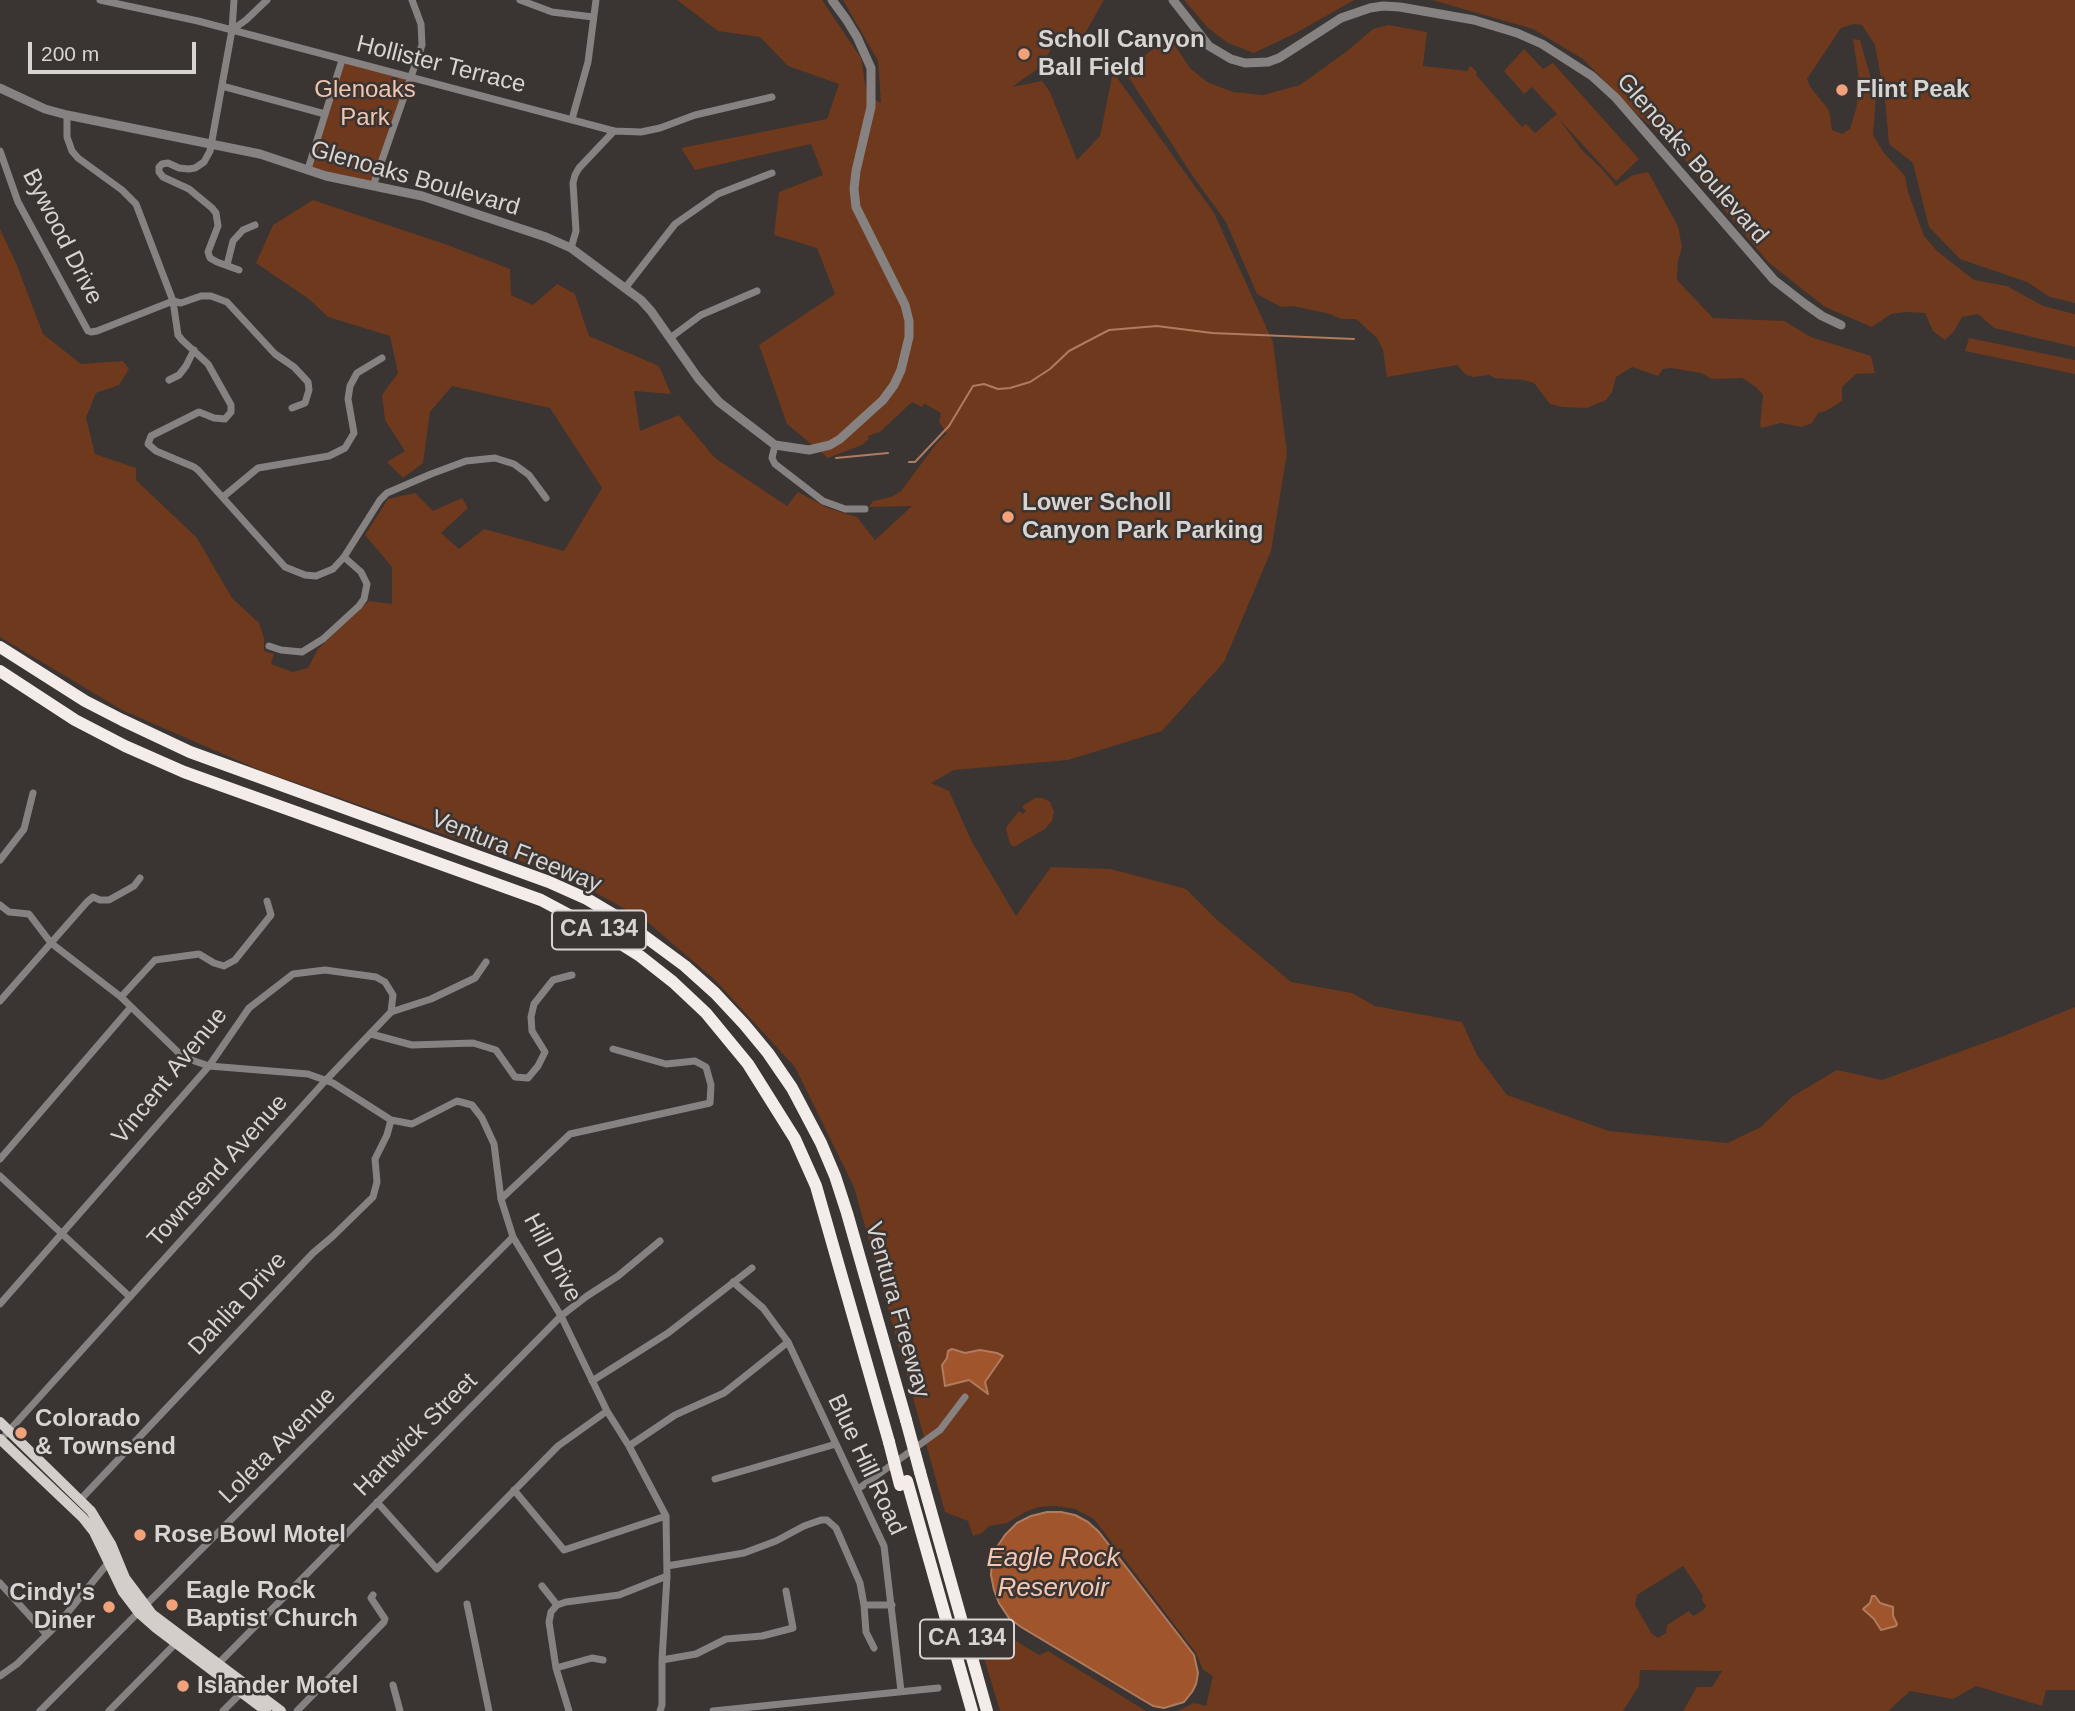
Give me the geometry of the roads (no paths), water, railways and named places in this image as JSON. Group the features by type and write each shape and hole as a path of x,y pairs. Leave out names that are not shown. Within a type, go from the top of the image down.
{"highway":[{"name":"Ventura Freeway","path":"0,647 85,701 190,752 549,882 587,899 651,940 685,966 744,1024 792,1088 821,1143 839,1188 903,1421 910,1478 924,1528 933,1589 964,1711"},
{"path":"0,655 104,719 153,743 353,818 384,824"},
{"name":"Ventura Freeway","path":"0,671 38,697 105,736 184,772 541,900 606,934 640,956 706,1013 748,1065 795,1139 816,1186 892,1441 910,1478 924,1528 944,1569 987,1711"},
{"path":"944,1569 981,1711"},
{"path":"933,1589 972,1711"}],"main road":[{"path":"2,1433 76,1504 125,1578 142,1610 159,1620 179,1640 244,1689 281,1711"},
{"path":"244,1689 266,1711"}],"street":[{"name":"Hollister Terrace","path":"100,0 232,30 614,131 641,132 660,128 695,115 772,97"},
{"path":"234,0 232,30 210,151 200,165 189,169 162,164 159,172 163,177 189,189 212,208 218,226 208,252 210,258 239,270"},
{"path":"232,30 267,0"},
{"path":"373,186 422,45 421,24 412,0"},
{"path":"520,0 552,12 593,17"},
{"path":"572,119 587,62 596,0"},
{"path":"832,0 846,19 871,68 871,107 856,171 856,207 905,305 909,337 901,370 894,385 883,400 840,439 830,445 809,450 775,445 772,458 775,464 823,501 845,509 865,509"},
{"name":"Glenoaks Boulevard","path":"1173,0 1209,46 1231,59 1245,63 1268,62 1279,58 1341,18 1383,6 1474,20 1530,38 1571,62 1605,87 1630,112 1764,270 1805,304 1841,325"},
{"path":"308,169 342,60"},
{"path":"222,86 325,114"},
{"name":"Glenoaks Boulevard","path":"0,89 45,109 67,115 260,154 326,176 422,196 546,237 571,248 626,287 651,312 713,396 775,445"},
{"path":"67,115 67,137 72,151 136,204 173,301 178,335 208,365 231,405 229,415 221,420 199,412 151,436 148,439 149,446 194,467 285,567 305,576 316,576 333,569 344,557 380,500 387,494 466,461 495,458 514,464 530,475 546,498"},
{"path":"571,248 576,231 573,183 575,175 614,131"},
{"name":"Bywood Drive","path":"0,151 19,202 86,328 91,332 97,331 173,301"},
{"path":"626,287 675,224 718,194 772,173"},
{"path":"227,265 233,241 243,230 255,225"},
{"path":"670,338 701,315 757,291"},
{"path":"173,301 181,303 201,296 211,296 227,302 275,354 294,367 308,383 305,403 292,408"},
{"path":"169,380 179,375 194,350"},
{"path":"223,497 258,468 329,456 345,448 354,433 348,399 350,386 357,373 382,358"},
{"path":"269,646 302,652 323,639 365,599 367,584 361,572 344,557"},
{"path":"0,860 24,829 33,793"},
{"path":"0,1001 93,897 109,900 134,886 140,878"},
{"path":"121,997 155,960 199,954 214,963 224,965 235,960 271,915 267,901"},
{"path":"0,905 9,912 29,914 51,943 121,997 183,1057 209,1066 308,1074 333,1083 391,1120"},
{"name":"Townsend Avenue","path":"2,1433 391,1012 430,999 475,978 486,962"},
{"name":"Vincent Avenue","path":"0,1304 209,1066 249,1008 293,974 325,970 376,976 385,982 393,995 391,1012"},
{"path":"371,1034 412,1045 473,1043 496,1050 515,1077 528,1078 545,1052 532,1031 534,1004 553,980 572,975"},
{"path":"0,1159 131,1007"},
{"path":"501,1199 570,1134 710,1103 711,1085 706,1067 695,1061 666,1064 613,1049"},
{"name":"Hill Drive","path":"391,1120 412,1124 457,1101 472,1105 482,1118 494,1144 501,1199 513,1237 561,1316 607,1411 666,1516 667,1576 660,1711"},
{"name":"Dahlia Drive","path":"76,1504 313,1253 373,1197 377,1182 375,1159 391,1120"},
{"path":"0,1176 130,1297"},
{"name":"Loleta Avenue","path":"40,1711 513,1237"},
{"name":"Hartwick Street","path":"215,1667 561,1316 618,1276 660,1241"},
{"path":"592,1381 668,1333 752,1268"},
{"name":"Blue Hill Road","path":"733,1282 763,1308 788,1342 884,1546 901,1691"},
{"path":"629,1446 675,1415 724,1393 788,1342"},
{"path":"858,1489 940,1430 965,1397"},
{"path":"377,1502 437,1569 558,1446 607,1411"},
{"path":"715,1479 836,1444"},
{"path":"514,1490 564,1550 666,1516"},
{"path":"667,1566 744,1553 776,1541 804,1526 827,1520 836,1528 860,1583 866,1632 874,1648"},
{"path":"0,1676 17,1664 60,1622 113,1562"},
{"path":"569,1711 556,1668 549,1622 551,1612 557,1605 566,1602 619,1595 667,1576"},
{"path":"0,1583 47,1634"},
{"path":"542,1586 557,1605"},
{"path":"662,1660 696,1654 726,1639 762,1636 793,1628 786,1591"},
{"path":"297,1711 384,1622 385,1619 371,1598 373,1595"},
{"path":"467,1604 489,1711"},
{"path":"864,1605 892,1605"},
{"path":"109,1711 179,1640"},
{"path":"556,1668 592,1658 603,1660"},
{"path":"393,1685 400,1711"},
{"path":"713,1711 938,1688"},
{"path":"223,1711 244,1689"}],"water":[{"path":"952,1349 965,1353 980,1350 1003,1356 985,1382 988,1394 969,1380 945,1386 942,1365 948,1351"},
{"name":"Eagle Rock Reservoir","path":"1047,1512 1075,1515 1099,1532 1194,1655 1198,1673 1196,1684 1184,1702 1164,1708 1153,1706 1009,1618 994,1590 992,1560 1005,1535 1017,1523"},
{"path":"1872,1596 1880,1603 1893,1607 1896,1626 1881,1630 1863,1609 1870,1603"}],"waterway":[{"path":"909,462 915,462 949,426 973,386 984,384 998,389 1030,382 1050,369 1069,351 1109,330 1157,326 1212,333 1354,339"},
{"path":"836,458 888,453"}],"place":[{"name":"Scholl Canyon Ball Field","path":"1024,54"},
{"name":"Flint Peak","path":"1842,90"},
{"name":"Lower Scholl Canyon Park Parking","path":"1008,517"},
{"name":"Colorado & Townsend","path":"21,1433"},
{"name":"Rose Bowl Motel","path":"140,1535"},
{"name":"Eagle Rock Baptist Church","path":"172,1605"},
{"name":"Cindy's Diner","path":"109,1607"},
{"name":"Islander Motel","path":"183,1686"}],"park label":[{"name":"Glenoaks Park","path":"365,104"}]}
